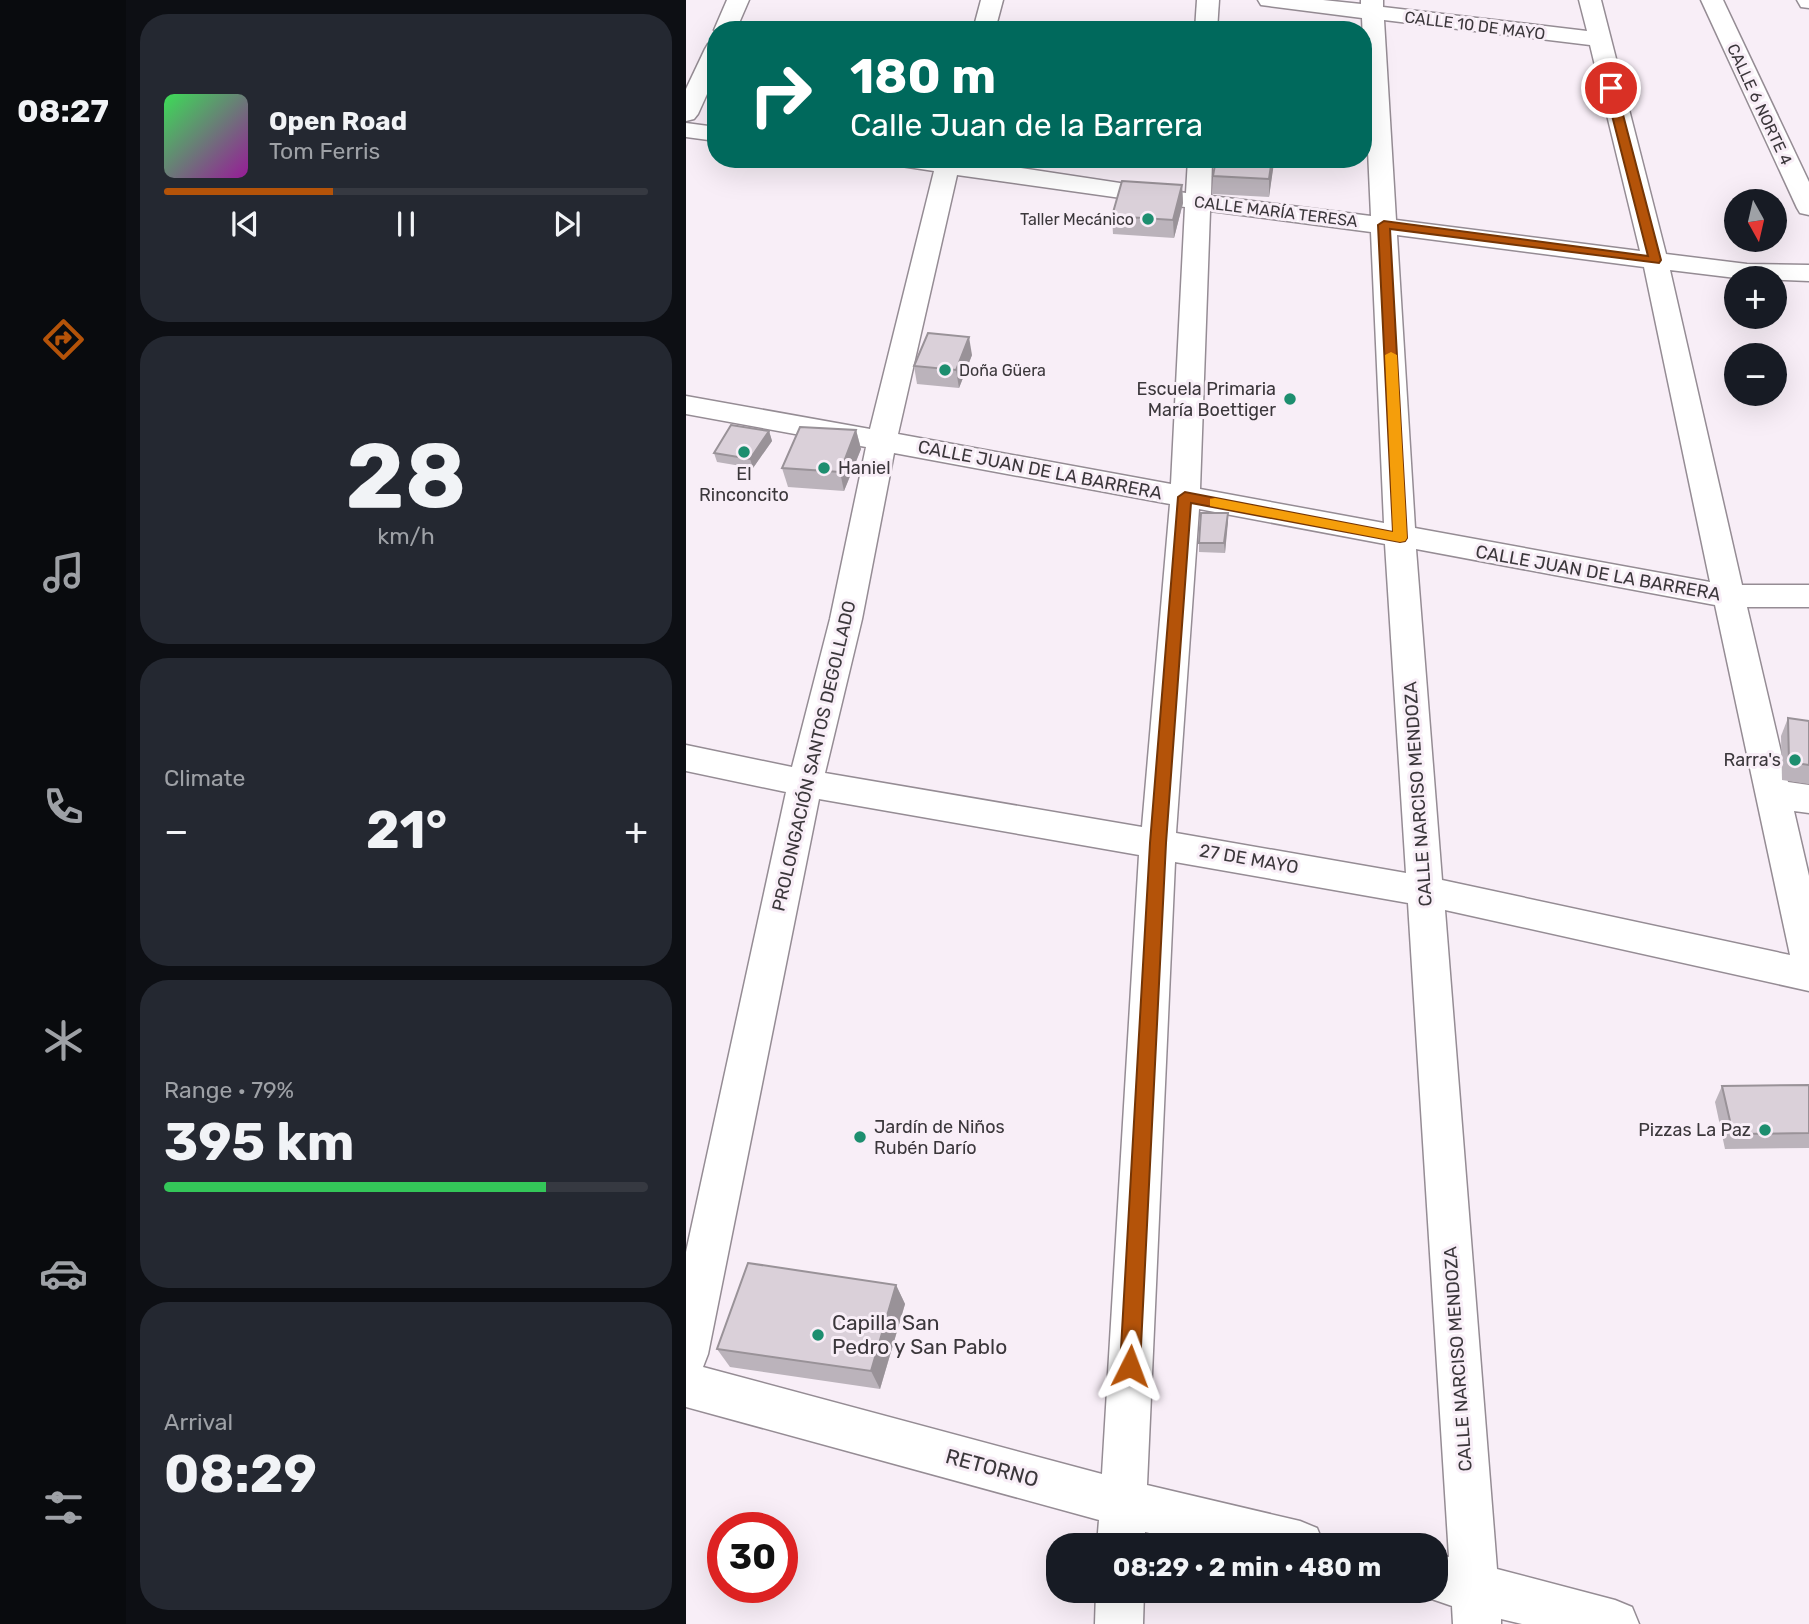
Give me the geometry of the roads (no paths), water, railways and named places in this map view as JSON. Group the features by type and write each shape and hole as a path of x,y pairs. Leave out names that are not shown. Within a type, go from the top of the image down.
{"street":[{"path":"729,21 738,0"},
{"path":"986,21 992,0"},
{"path":"1207,21 1208,0"},
{"name":"CALLE 10 DE MAYO","path":"1269,0 1372,6 1598,39"},
{"path":"1590,0 1655,260 1809,958"},
{"name":"CALLE 6 NORTE 4","path":"1712,0 1809,208"},
{"name":"CALLE NARCISO MENDOZA","path":"1372,6 1400,538 1425,891 1463,1596"},
{"path":"686,114 707,68"},
{"path":"686,130 707,133"},
{"name":"PROLONGACIÓN SANTOS DEGOLLADO","path":"686,1354 805,783 846,619 882,441 947,168"},
{"name":"CALLE MARÍA TERESA","path":"980,168 1199,202 1747,272 1809,273"},
{"path":"1122,1524 1158,843 1185,497 1200,168"},
{"name":"CALLE JUAN DE LA BARRERA","path":"686,405 1728,596 1809,596"},
{"name":"27 DE MAYO","path":"686,758 805,783 1425,891 1809,975"},
{"path":"1773,794 1809,799"},
{"name":"RETORNO","path":"686,1385 1122,1524 1198,1533"},
{"path":"1463,1596 1615,1624"},
{"path":"1118,1624 1119,1603"}],"place":[{"name":"Taller Mecánico","path":"1148,219"},
{"name":"Doña Güera","path":"945,370"},
{"name":"Escuela Primaria María Boettiger","path":"1290,399"},
{"name":"El Rinconcito","path":"744,452"},
{"name":"Haniel","path":"824,468"},
{"name":"Rarra's","path":"1795,760"},
{"name":"Pizzas La Paz","path":"1765,1130"},
{"name":"Jardín de Niños Rubén Darío","path":"860,1137"},
{"name":"Capilla San Pedro y San Pablo","path":"818,1335"}]}
